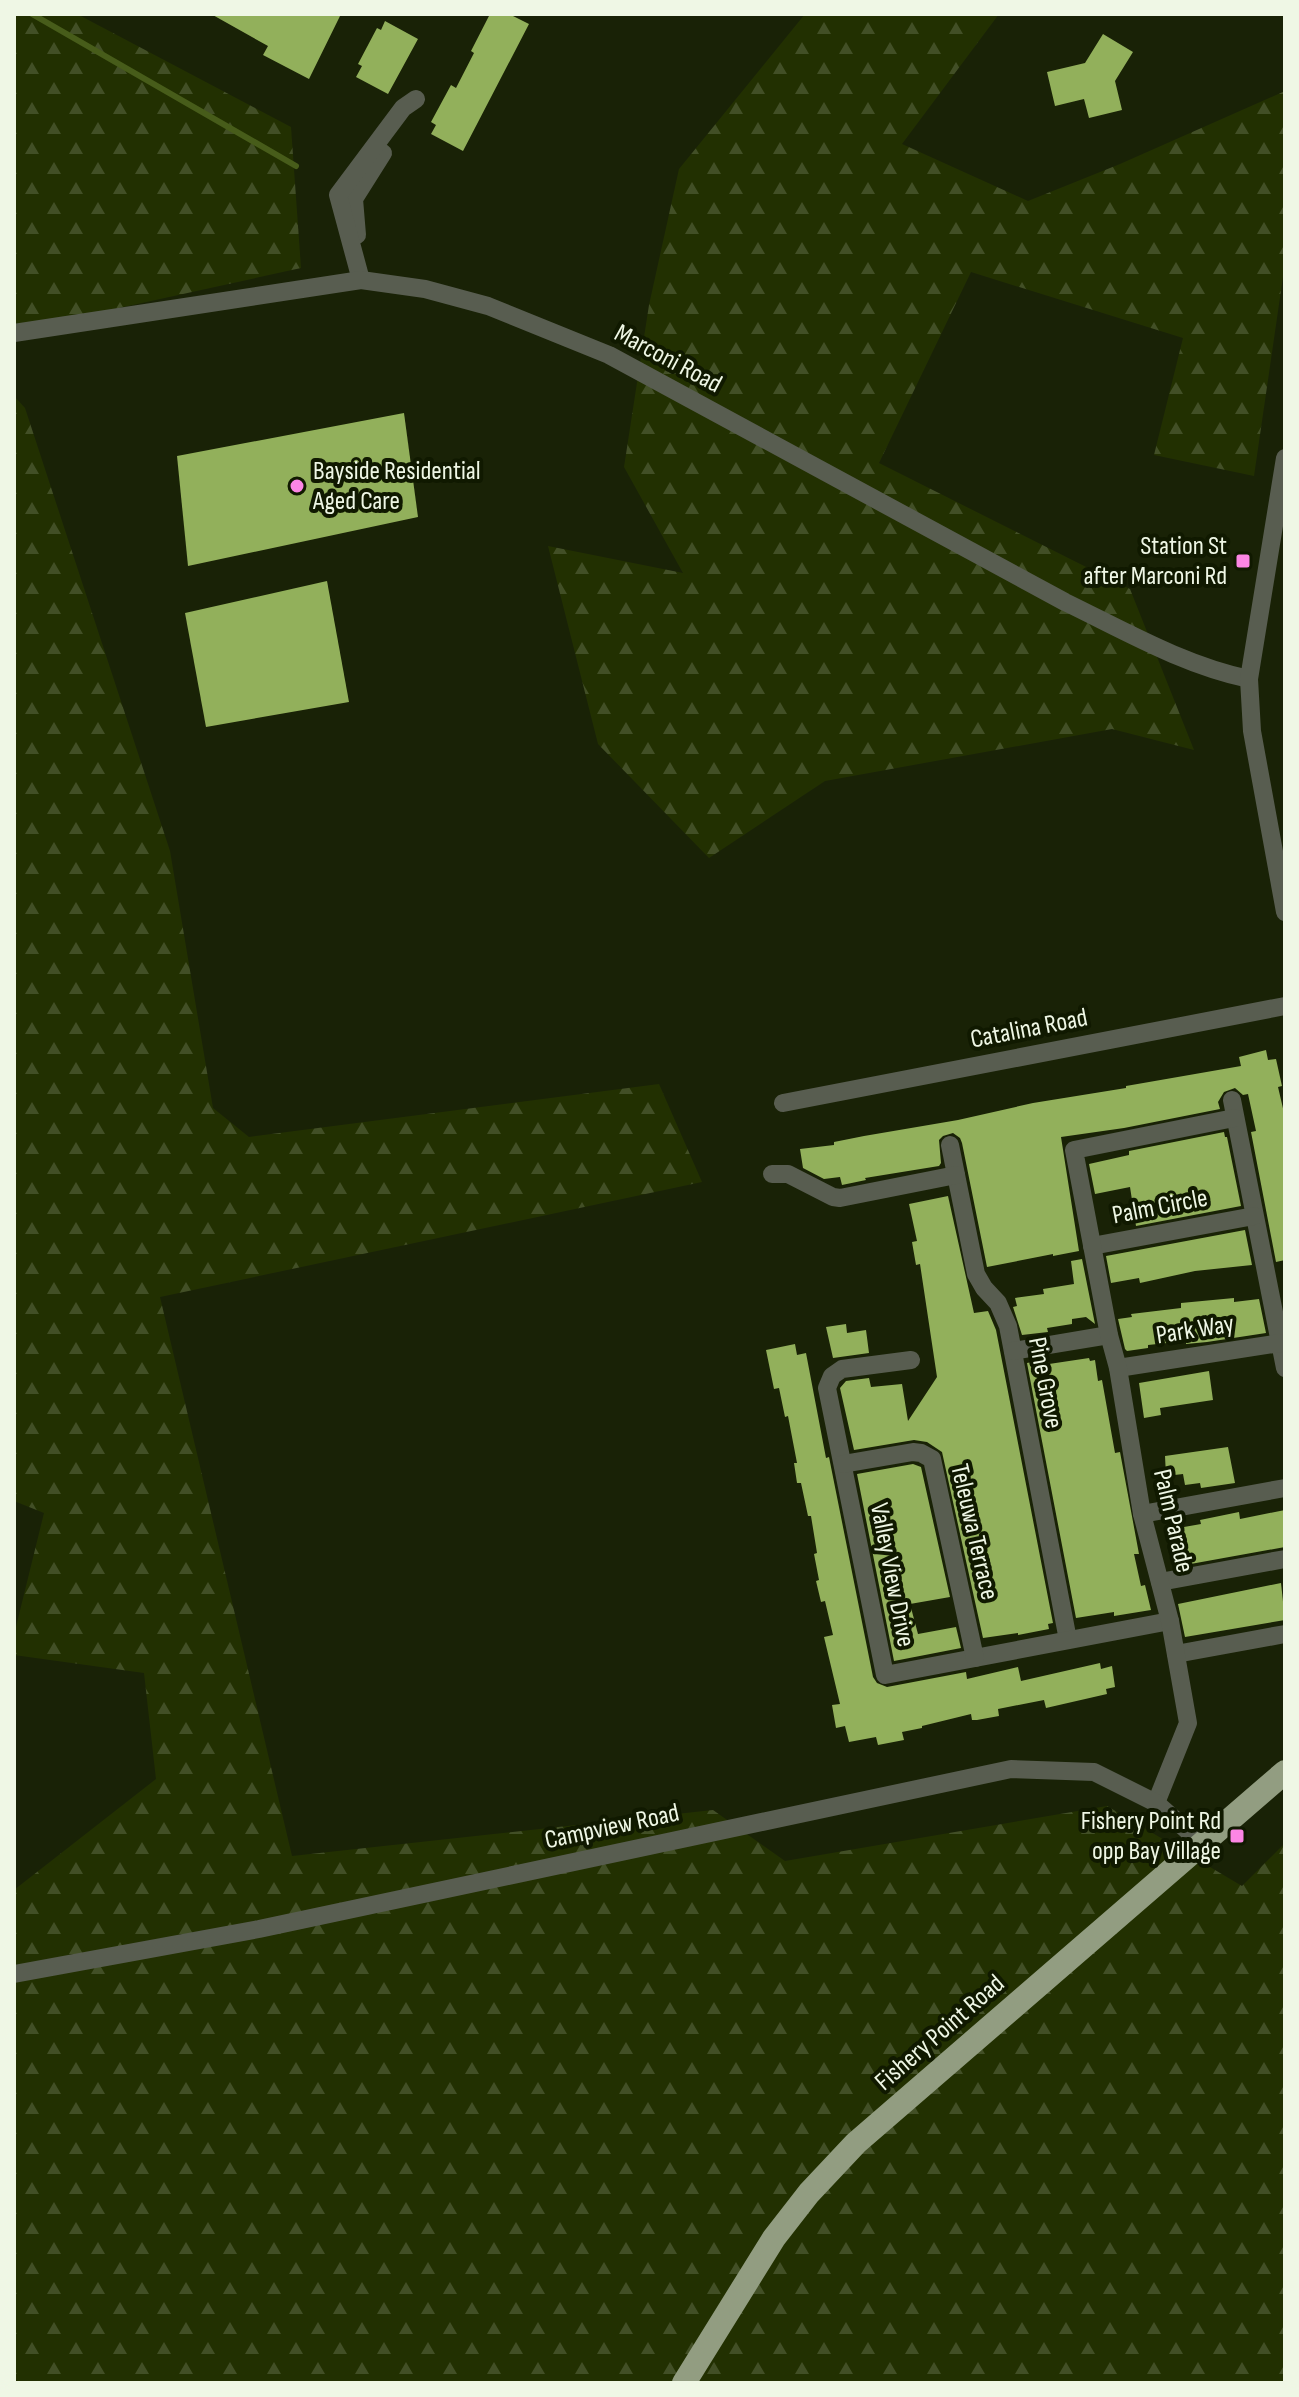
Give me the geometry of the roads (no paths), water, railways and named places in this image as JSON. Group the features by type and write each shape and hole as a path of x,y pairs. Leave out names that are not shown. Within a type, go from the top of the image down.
{"main road":[{"name":"Fishery Point Road","path":"684,2383 774,2238 809,2193 856,2143 1285,1772"}],"street":[{"path":"416,99 354,199 361,280 338,195 403,108 416,99"},
{"name":"Marconi Road","path":"14,333 361,280 425,289 488,306 609,355 1065,602 1187,660 1249,679"},
{"path":"1285,458 1249,679 1252,731 1285,912"},
{"name":"Catalina Road","path":"783,1103 1285,1006"},
{"name":"Palm Circle","path":"1233,1109 1254,1216 1092,1246 1074,1150 1233,1109"},
{"name":"Pine Grove","path":"950,1145 976,1274 998,1303 1008,1326 1068,1640"},
{"path":"772,1174 788,1174 840,1198 956,1175"},
{"path":"1254,1216 1285,1368"},
{"name":"Palm Parade","path":"1092,1246 1118,1368 1142,1514 1170,1621 1188,1723 1156,1803"},
{"path":"1013,1351 1109,1335"},
{"name":"Park Way","path":"1118,1368 1280,1343"},
{"name":"Valley View Drive","path":"911,1360 842,1369 832,1376 827,1388 885,1675 1170,1621"},
{"name":"Teleuwa Terrace","path":"843,1464 913,1452 932,1459 975,1658"},
{"path":"1142,1514 1285,1488"},
{"path":"1160,1582 1285,1559"},
{"path":"1176,1654 1285,1634"},
{"name":"Campview Road","path":"14,1974 259,1929 1011,1769 1094,1772 1156,1803 1188,1831 1196,1848"}],"waterway":[{"path":"32,14 296,166"}],"place":[{"name":"Bayside Residential Aged Care","path":"297,486"},
{"name":"Station St after Marconi Rd","path":"1243,561"},
{"name":"Fishery Point Rd opp Bay Village","path":"1237,1836"}]}
